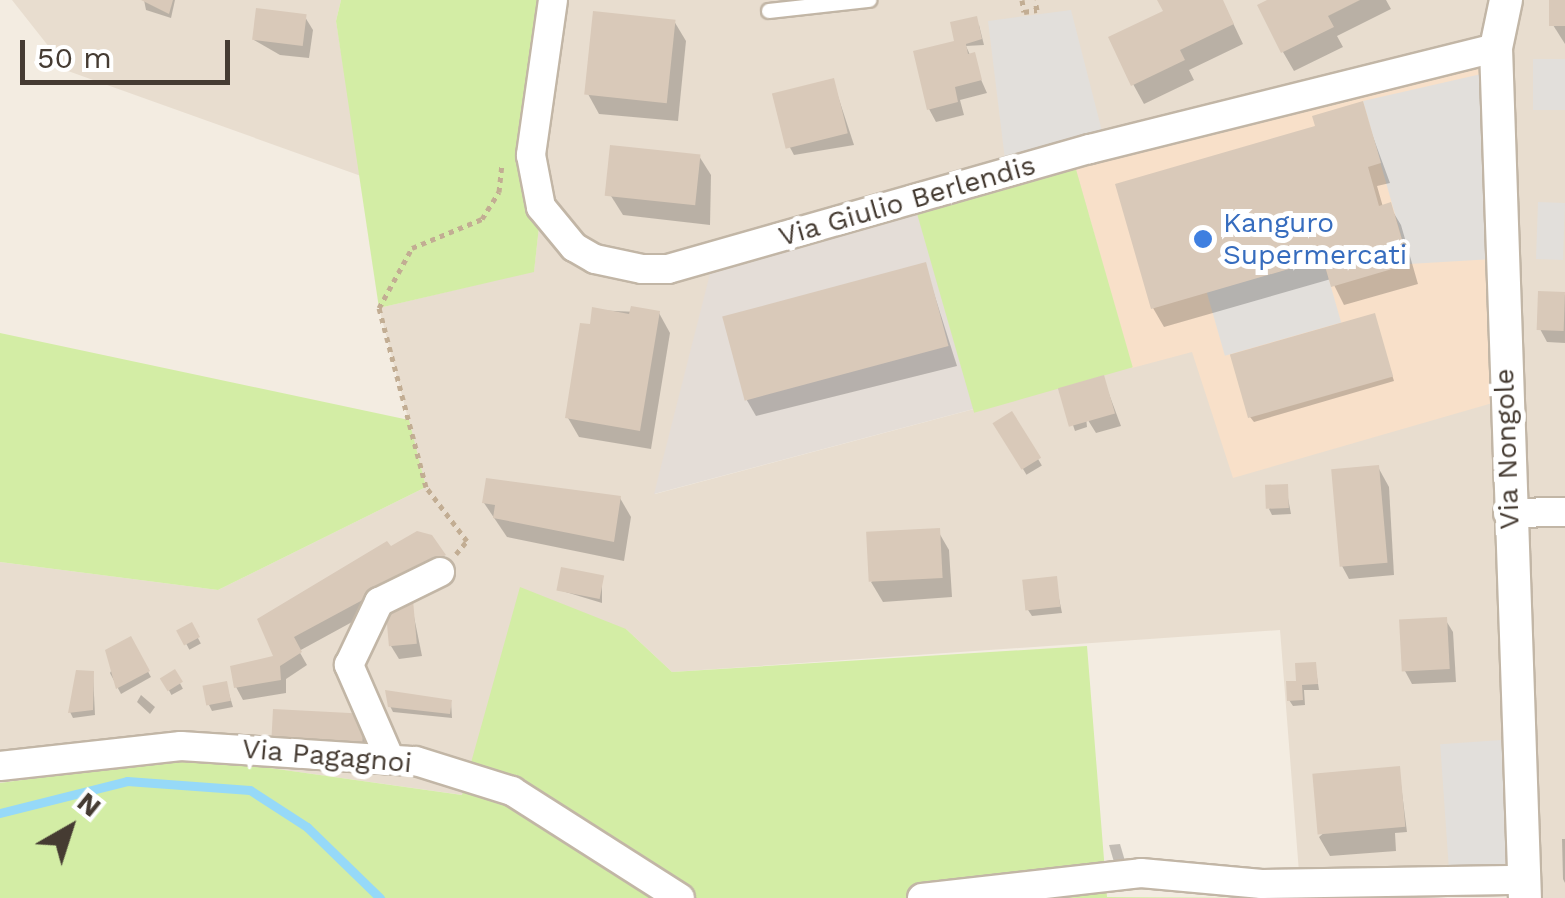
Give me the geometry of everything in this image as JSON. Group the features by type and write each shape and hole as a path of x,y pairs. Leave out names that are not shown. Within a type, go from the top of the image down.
{"street":[{"name":"Via Giulio Berlendis","path":"554,0 531,155 541,208 574,247 594,259 642,269 668,268 1090,149 1496,48"},
{"name":"Via Nongole","path":"1506,0 1496,48 1508,513 1525,889"},
{"path":"1508,513 1565,512"},
{"path":"390,759 349,665 379,602 440,572"},
{"name":"Via Pagagnoi","path":"0,766 181,746 390,759 512,790 680,898"},
{"path":"922,898 1141,874 1262,884 1525,889"}],"lane":[{"path":"769,11 869,0"}],"path":[{"path":"1022,0 1024,12 1037,10 1035,0"},
{"path":"440,572 467,541 426,487 379,308 412,248 482,218 499,192 504,155"}],"shaded area":[{"path":"12,0 341,0 336,21 361,176 68,71"},
{"path":"564,0 1565,0 1565,898 1519,898 1518,890 1301,898 1280,630 672,672 626,629 463,795 192,757 0,783 0,562 218,590 426,487 379,308 534,271","holes":["1007,176 1496,401 1192,351 655,494 715,258"]},
{"path":"1071,10 1104,139 1007,176 988,21"},
{"path":"1490,38 1496,402 1233,478 1192,352 1132,368 1071,152"},
{"path":"1533,59 1565,59 1565,110 1533,110"},
{"path":"1490,72 1493,259 1409,264 1363,101"},
{"path":"914,202 981,407 654,494 714,258"},
{"path":"1538,202 1565,203 1563,260 1536,259"},
{"path":"1323,259 1341,322 1225,356 1207,292"},
{"path":"1516,739 1526,880 1450,885 1440,744"}],"green space":[{"path":"341,0 564,0 534,272 379,308 336,21"},
{"path":"1071,152 1133,367 974,413 912,197"},
{"path":"0,333 409,420 426,487 218,590 0,562"},
{"path":"520,587 626,629 672,672 1087,646 1107,897 1263,898 0,898 0,783 192,757 462,795"}],"building":[{"path":"141,0 173,0 169,14"},
{"path":"1157,0 1223,0 1234,24 1180,50 1185,60 1131,86 1108,37 1163,11"},
{"path":"1267,0 1360,0 1328,16 1334,27 1281,53 1257,5"},
{"path":"1549,0 1565,0 1565,26 1549,26"},
{"path":"256,8 307,14 303,46 252,40"},
{"path":"593,11 676,20 667,103 584,95"},
{"path":"977,16 982,39 966,44 968,54 975,52 982,80 955,87 958,102 927,110 913,51 954,41 950,22"},
{"path":"834,78 848,133 786,149 772,93"},
{"path":"1363,101 1381,163 1368,167 1379,206 1391,202 1409,264 1331,287 1323,259 1151,309 1115,184 1315,126 1312,116"},
{"path":"610,145 701,155 695,205 605,196"},
{"path":"926,262 949,346 745,401 722,317"},
{"path":"1538,291 1565,292 1564,331 1537,330"},
{"path":"631,306 660,311 640,431 565,418 580,323 590,324 592,307 629,314"},
{"path":"1375,313 1393,376 1248,418 1230,355"},
{"path":"1104,375 1115,413 1069,427 1058,388"},
{"path":"1012,411 1041,458 1022,470 992,423"},
{"path":"1379,465 1388,563 1340,567 1331,469"},
{"path":"486,478 621,496 614,542 493,518 495,505 482,503"},
{"path":"1288,484 1289,508 1266,509 1265,485"},
{"path":"940,528 943,578 869,582 866,532"},
{"path":"417,531 432,535 446,555 294,637 302,652 280,666 281,680 234,688 230,666 273,656 257,619 387,541 391,546"},
{"path":"561,567 604,575 600,599 556,591"},
{"path":"1057,576 1060,607 1025,610 1022,580"},
{"path":"413,600 417,644 389,646 385,602"},
{"path":"1447,617 1450,669 1402,671 1399,620"},
{"path":"192,622 200,637 184,645 176,630"},
{"path":"131,636 150,671 116,689 105,650"},
{"path":"1316,662 1318,684 1302,685 1303,700 1287,701 1286,681 1296,681 1295,663"},
{"path":"175,669 183,682 168,691 160,679"},
{"path":"76,670 94,671 93,710 68,713"},
{"path":"227,681 231,701 206,705 202,686"},
{"path":"385,690 452,700 450,714 388,707"},
{"path":"273,709 364,714 362,751 271,746"},
{"path":"1400,766 1405,827 1318,834 1312,774"}],"waterway":[{"path":"0,813 127,781 250,790 307,827 380,898"}],"place":[{"name":"Kanguro Supermercati","path":"1203,239"}]}
